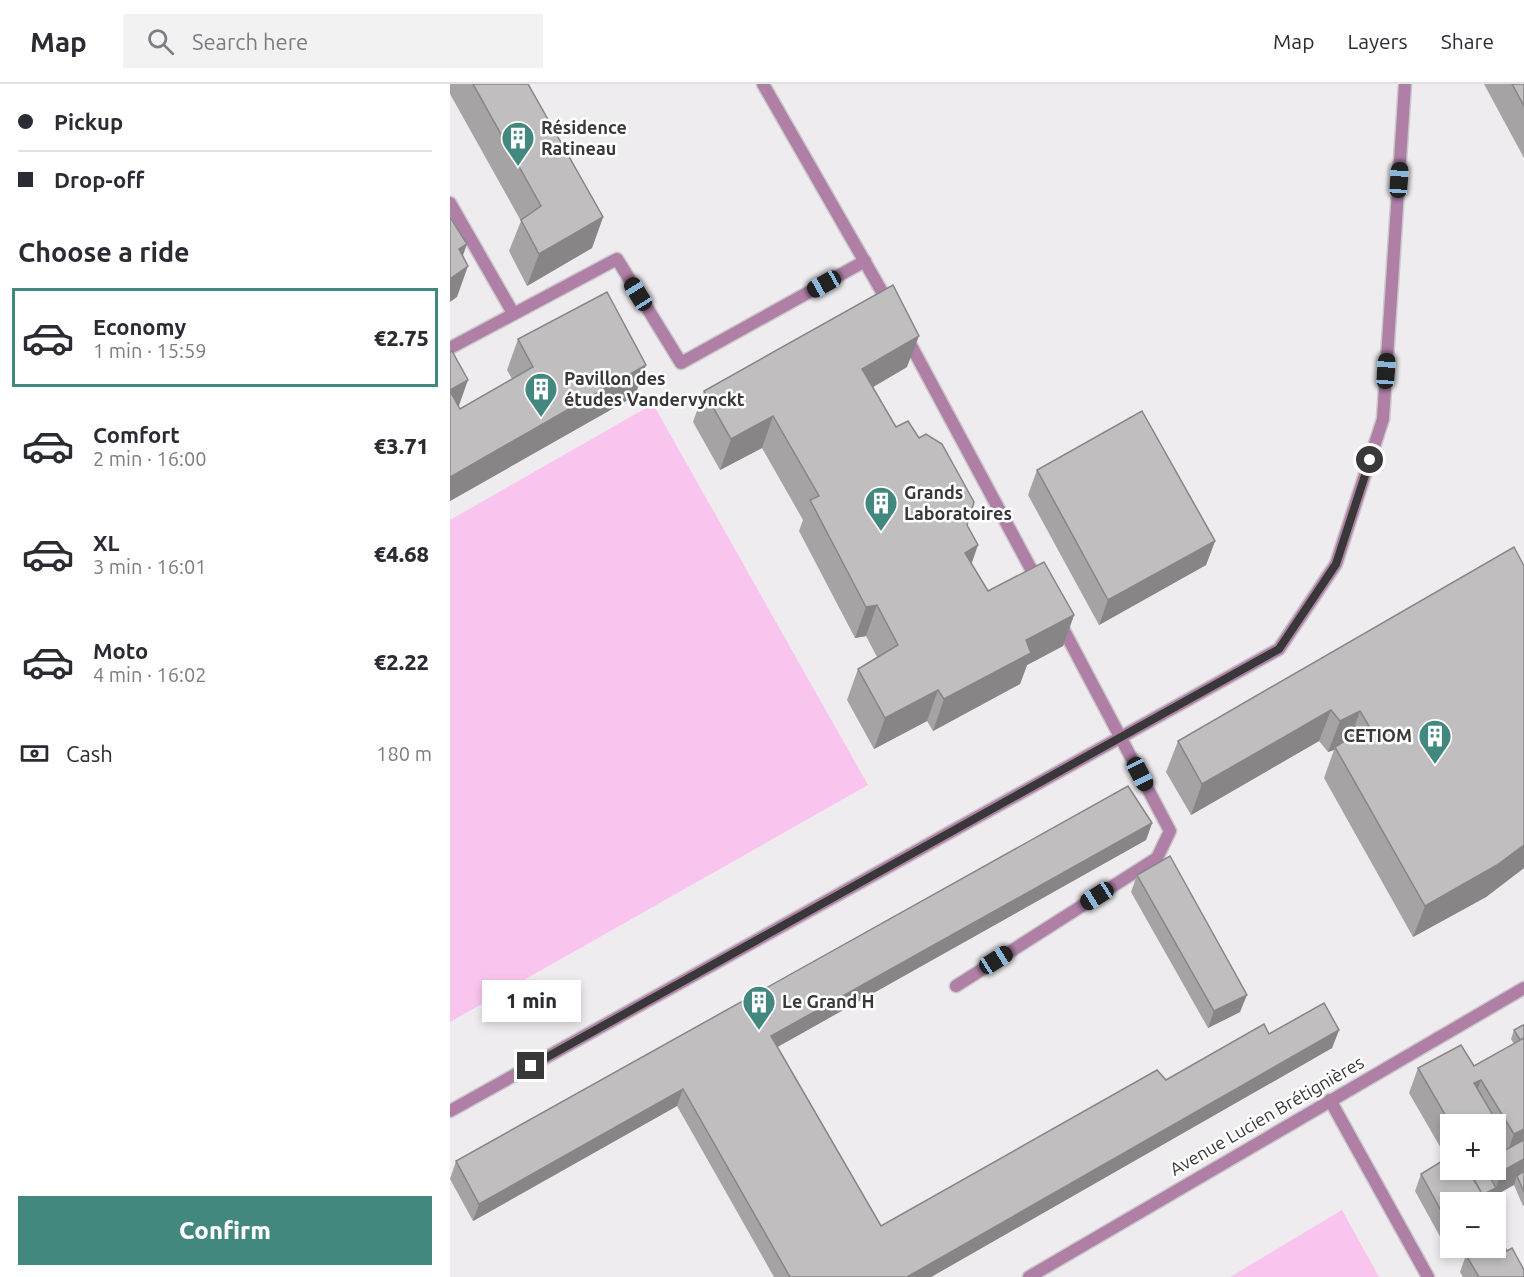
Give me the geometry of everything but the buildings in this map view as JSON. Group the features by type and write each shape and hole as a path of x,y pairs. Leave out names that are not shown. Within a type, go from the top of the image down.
{"street":[{"path":"762,84 865,261 1121,735 1170,831 1157,858 956,986"},
{"path":"450,1112 1121,735 1279,649 1336,564 1383,419 1405,84"},
{"path":"450,203 513,313"},
{"path":"450,348 617,259 681,363 865,261"},
{"name":"Avenue Lucien Brétignières","path":"1029,1277 1524,988"},
{"path":"1330,1100 1428,1277"}],"shaded area":[{"path":"653,404 868,785 450,1022 450,520"},
{"path":"1342,1210 1379,1277 1230,1277"}],"place":[{"name":"Résidence Ratineau","path":"518,167"},
{"name":"Pavillon des études Vandervynckt","path":"541,418"},
{"name":"Grands Laboratoires","path":"881,532"},
{"name":"CETIOM","path":"1435,765"},
{"name":"Le Grand H","path":"759,1031"}],"route":[{"path":"531,1066 1121,735 1279,649 1336,564 1370,460"}]}
